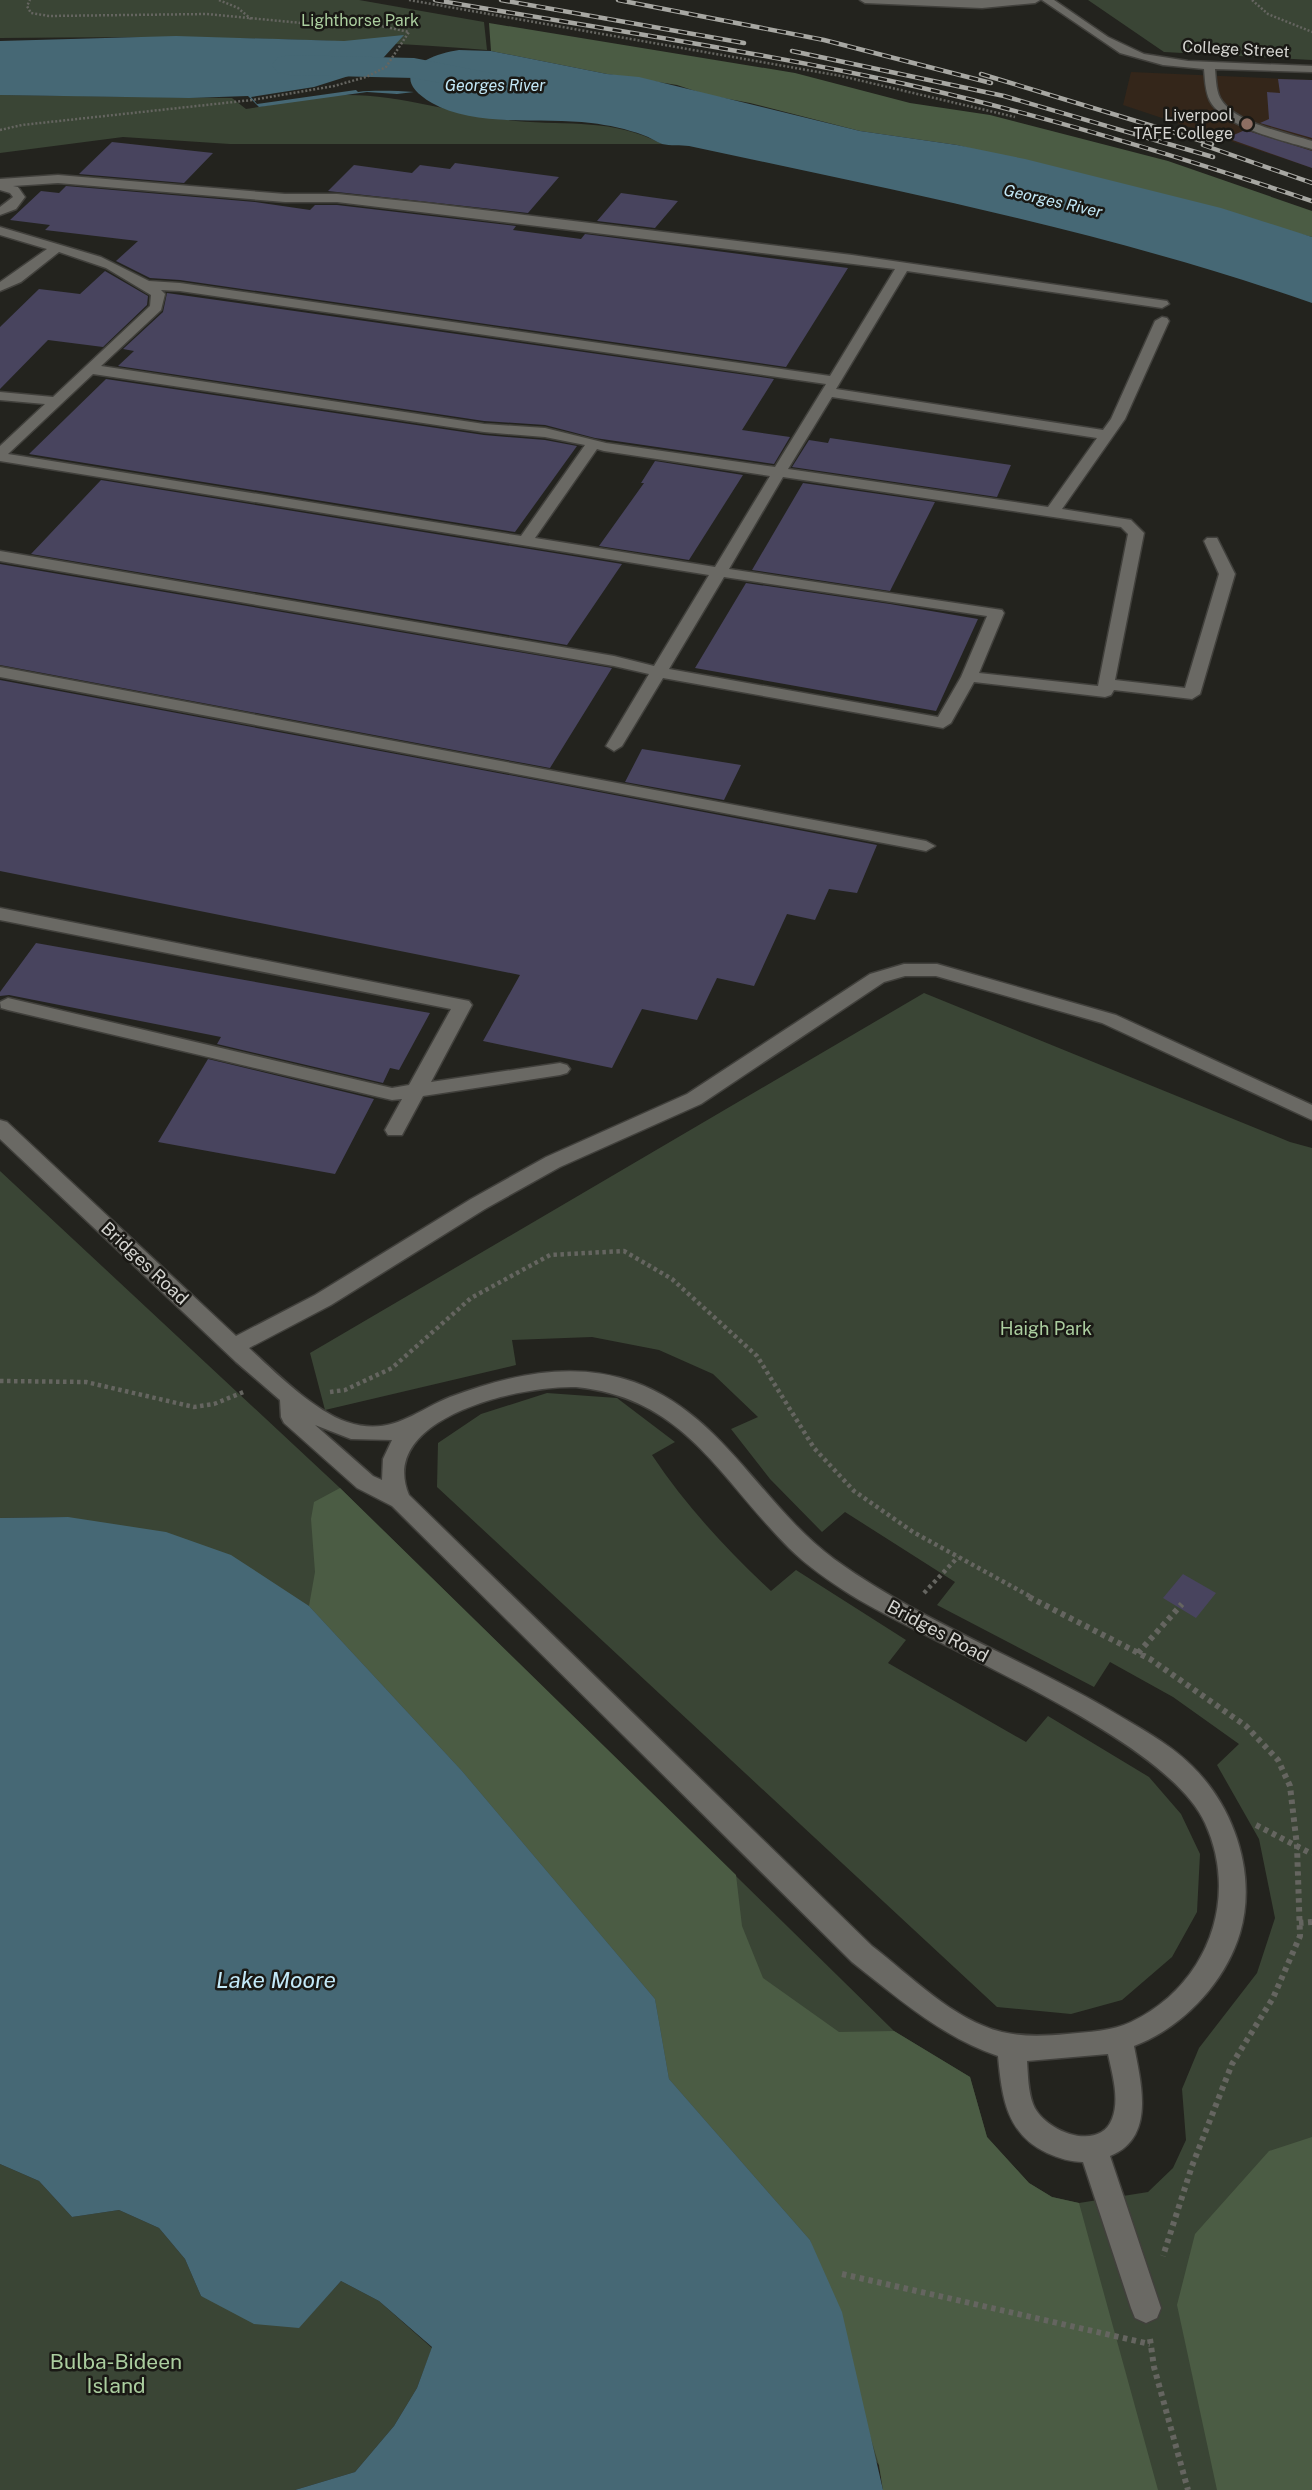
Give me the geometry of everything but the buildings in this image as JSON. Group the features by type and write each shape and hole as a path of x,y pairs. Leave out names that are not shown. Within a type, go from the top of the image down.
{"street":[{"path":"865,0 955,2"},
{"path":"934,0 996,5 1035,0"},
{"path":"945,0 955,2"},
{"name":"College Street","path":"1047,0 1123,51 1158,60 1312,69"},
{"path":"1209,64 1214,98 1222,109 1245,122 1312,145"},
{"path":"0,185 58,179 285,198 337,198 903,267 1162,304"},
{"path":"0,185 14,190 19,197 12,206 0,211"},
{"path":"0,232 78,252 147,285 158,294 156,307 0,456"},
{"path":"0,287 16,279 57,248"},
{"path":"614,746 903,267"},
{"path":"147,285 180,287 831,386 1107,435"},
{"path":"1052,512 1118,419 1162,321"},
{"path":"90,369 484,428 513,428 604,447 1126,523 1136,533 1105,692 969,677"},
{"path":"0,397 57,401"},
{"path":"525,541 594,443"},
{"path":"0,456 719,572 996,613 969,677 943,723 659,672 614,661 0,556"},
{"path":"1106,684 1192,694 1227,574 1212,541"},
{"path":"0,672 926,846"},
{"path":"0,914 462,1005 395,1130"},
{"path":"234,1346 323,1300 478,1204 554,1162 694,1098 877,978 904,970 937,970 1110,1019 1312,1113"},
{"path":"8,1004 392,1094 417,1088 560,1069"},
{"name":"Bridges Road","path":"0,1126 234,1346 291,1396 332,1425 356,1433 384,1433 419,1424"},
{"name":"Bridges Road","path":"291,1396 292,1417 365,1482 400,1500 862,1954 947,2018 983,2039 1011,2047 1060,2047 1119,2041 1146,2029 1171,2010 1208,1973 1217,1959 1227,1936 1233,1902 1231,1863 1224,1831 1203,1796 1182,1772 1078,1703 904,1614 826,1565 778,1524 698,1432 657,1401 634,1390 593,1381 544,1379 451,1406 419,1424 399,1443 393,1461 392,1484 400,1500"},
{"path":"1011,2047 1021,2111 1036,2133 1054,2144 1093,2148 1111,2144 1120,2134 1128,2117 1129,2098 1119,2041"},
{"path":"1093,2148 1146,2308"}],"path":[{"path":"0,130 22,125 252,100 334,86 366,77 386,67 409,32 367,23 312,24 207,14 49,16 31,13 27,6 30,0"},
{"path":"219,0 238,8 252,20"},
{"path":"410,0 841,76 1015,117"},
{"path":"1252,0 1268,14 1312,32"},
{"path":"0,1381 76,1380 112,1386 176,1405 196,1407 291,1396"},
{"path":"904,1614 958,1557"},
{"path":"1138,1653 1182,1604"},
{"path":"1256,1825 1312,1854"},
{"path":"1299,1923 1312,1922"},
{"path":"842,2274 1150,2344"},
{"path":"1146,2308 1154,2367 1188,2490"}],"shaded area":[{"name":"Liverpool TAFE College","path":"1131,72 1312,80 1312,168 1123,105"}],"green space":[{"name":"Lighthorse Park","path":"0,0 359,0 484,22 487,50 244,38 0,38"},
{"path":"1088,0 1312,0 1312,60 1164,52"},
{"path":"489,23 795,73 910,103 990,115 1168,161 1312,211 1312,237 957,145 860,131 707,95 677,85 491,51"},
{"path":"0,95 232,98 246,109 322,96 369,96 516,121 608,127 626,130 662,144 230,144 123,137 0,153"},
{"name":"Haigh Park","path":"924,993 1290,1142 1312,1148 1312,2490 883,2490 879,2465 68,1517 0,1518 0,1171 340,1488 894,2031 970,2077 987,2137 1029,2183 1052,2197 1079,2203 1148,2192 1173,2168 1186,2140 1182,2089 1199,2048 1257,1973 1275,1918 1259,1839 1217,1765 1239,1744 1173,1697 1110,1662 1094,1687 937,1605 955,1582 845,1512 822,1532 770,1479 731,1429 758,1417 713,1374 659,1350 592,1337 512,1340 516,1365 325,1410 310,1353"},
{"path":"547,1393 617,1398 675,1442 652,1455 707,1526 771,1591 796,1570 906,1640 888,1663 1026,1742 1048,1716 1149,1777 1181,1814 1200,1854 1197,1912 1172,1957 1122,2000 1071,2014 997,2007 437,1487 438,1443 481,1414"},
{"path":"340,1488 736,1875 742,1926 763,1978 839,2032 894,2031 970,2077 987,2137 1029,2183 1052,2197 1079,2203 1158,2490 883,2490 879,2465 810,2240 669,2079 655,1999 462,1771 309,1606 315,1572 311,1519 314,1502"},
{"path":"1312,2137 1312,2490 1217,2490 1177,2305 1195,2234 1269,2151"},
{"name":"Bulba-Bideen Island","path":"0,2164 39,2181 72,2217 119,2210 159,2228 185,2259 201,2296 299,2327 341,2281 379,2301 432,2348 417,2388 394,2426 355,2472 295,2490 0,2490"}],"water":[{"path":"404,35 374,68 314,87 251,97 257,104 356,90 414,92 367,92 259,107 248,96 189,98 0,95 0,41 176,36 344,41"},
{"name":"Georges River","path":"459,50 491,51 607,74 639,77 860,131 957,145 1025,159 1221,208 1312,237 1312,303 1159,255 1081,234 689,146 662,144 617,127 572,121 489,119 449,111 418,93 411,84 411,75 415,68 434,56"},
{"name":"Lake Moore","path":"68,1517 166,1532 231,1555 309,1606 462,1771 655,1999 669,2079 810,2240 842,2312 883,2490 295,2490 355,2472 394,2426 417,2388 432,2347 379,2301 341,2281 299,2328 254,2324 201,2296 185,2259 159,2228 119,2210 72,2217 39,2181 0,2164 0,1518"}],"waterway":[{"name":"Georges River","path":"289,65 414,68 499,84"}],"railway":[{"path":"435,0 729,50 905,84 1110,137 1312,201"},
{"path":"501,0 744,43"},
{"path":"618,0 824,40 991,83"},
{"path":"792,51 1004,96 1213,157"},
{"path":"981,74 1212,144"},
{"path":"1203,145 1312,183"}],"place":[{"name":"Liverpool TAFE College","path":"1247,124"}]}
